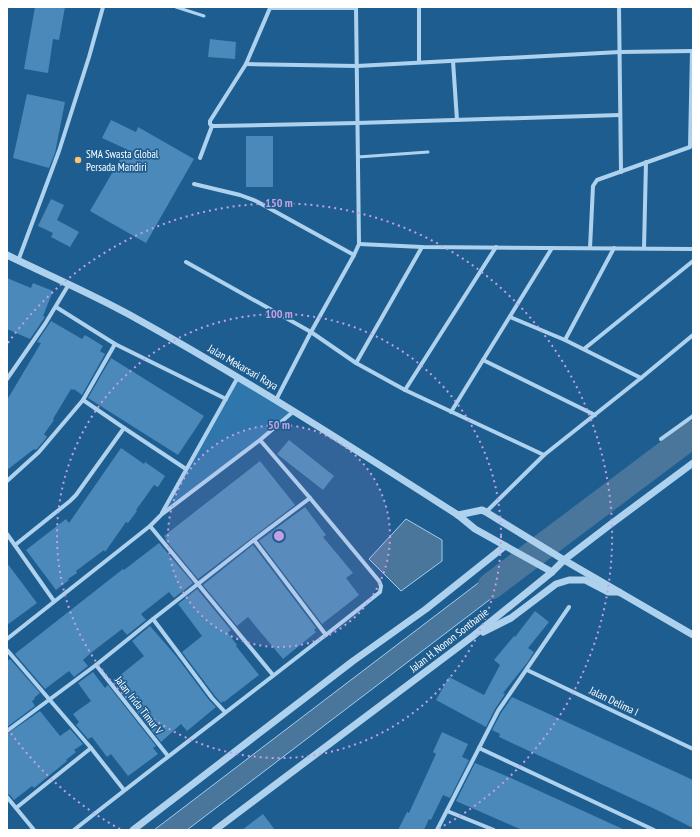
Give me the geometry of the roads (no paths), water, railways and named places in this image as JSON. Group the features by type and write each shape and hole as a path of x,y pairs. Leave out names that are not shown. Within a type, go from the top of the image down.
{"street":[{"path":"18,261 59,151 89,57 103,7"},
{"path":"419,7 420,62"},
{"path":"619,7 621,172"},
{"path":"200,158 212,126 210,121 246,64 270,8 356,8 359,244 276,400"},
{"path":"246,64 357,66 620,52 692,51 690,147 598,180 593,186 590,248"},
{"path":"453,61 457,120"},
{"path":"212,126 357,123 620,114"},
{"path":"644,248 646,162"},
{"path":"194,184 240,195 256,201 354,255"},
{"path":"359,244 422,247 693,249"},
{"path":"356,363 422,247"},
{"path":"404,390 496,247"},
{"path":"451,412 552,248"},
{"path":"565,340 614,248"},
{"name":"Jalan Mekarsari Raya","path":"7,255 128,314 238,377 458,515 476,529 552,572"},
{"path":"584,349 693,261"},
{"path":"186,262 311,332 356,363 404,390 544,455"},
{"path":"7,379 38,335 69,284"},
{"path":"56,307 115,344 226,399"},
{"path":"510,318 565,340 641,378"},
{"path":"488,513 544,455 693,335"},
{"path":"7,481 39,452 83,400 115,344"},
{"path":"483,360 595,415"},
{"path":"161,515 238,377"},
{"path":"83,400 186,469"},
{"path":"7,639 150,526 161,515 260,440 294,411"},
{"path":"661,439 693,416"},
{"path":"15,545 76,495 124,428"},
{"path":"74,830 380,592 380,581 260,440"},
{"name":"Jalan H. Nonon Sonthanie","path":"215,830 473,636 552,572 562,558 611,524 693,463"},
{"path":"7,731 96,665 254,540 310,498"},
{"path":"458,515 482,510 488,513 693,635"},
{"path":"150,526 273,675"},
{"path":"7,534 54,601"},
{"path":"254,540 326,635"},
{"path":"133,830 353,661 426,609 505,546"},
{"path":"473,636 511,618 556,584 569,580 585,580 608,592 621,592"},
{"path":"437,830 498,711 569,608"},
{"path":"153,619 224,712"},
{"path":"7,650 92,748 124,790"},
{"name":"Jalan Irida Timur V","path":"96,665 168,756"},
{"name":"Jalan Delima I","path":"527,670 693,749"},
{"path":"16,808 92,748"},
{"path":"479,748 654,830"},
{"path":"7,797 34,830"},
{"path":"447,811 494,830"}],"lane":[{"path":"176,7 204,16"},
{"path":"358,157 428,152"}],"waterway":[{"path":"491,586 693,434"}],"place":[{"name":"SMA Swasta Global Persada Mandiri","path":"78,160"}]}
